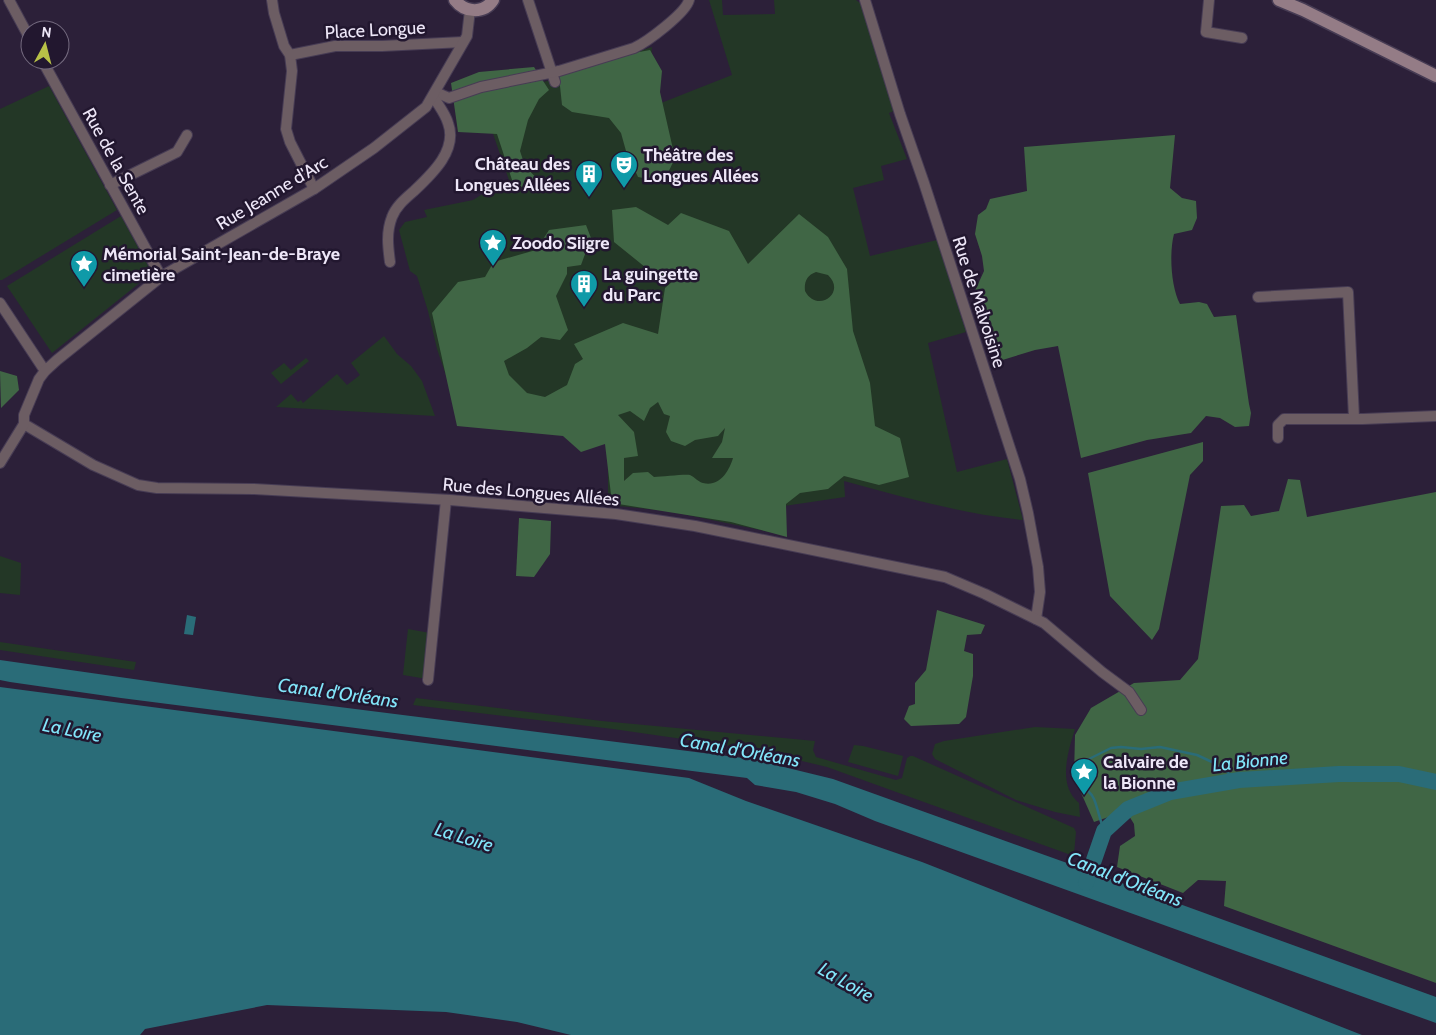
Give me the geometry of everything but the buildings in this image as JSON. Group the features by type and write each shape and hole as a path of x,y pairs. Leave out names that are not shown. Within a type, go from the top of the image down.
{"main road":[{"path":"455,0 461,6 470,10 483,9 493,0"},
{"path":"1280,0 1436,76"}],"street":[{"path":"9,0 20,20"},
{"path":"272,0 284,46 290,55 292,71 286,129 290,142 314,189"},
{"path":"528,0 553,77"},
{"path":"434,98 449,98 482,87 532,78 553,77 634,48 644,43 678,15 688,5 689,0"},
{"name":"Rue de Malvoisine","path":"865,0 900,114 1020,479 1038,567 1040,592 1036,619"},
{"path":"1209,0 1206,32 1242,38"},
{"path":"434,98 463,42 468,29 470,10"},
{"name":"Place Longue","path":"290,55 335,46 463,42"},
{"name":"Rue de la Sente","path":"47,70 162,276"},
{"path":"390,262 388,232 392,215 403,200 432,175 445,157 448,146 449,124 434,98"},
{"name":"Rue Jeanne d'Arc","path":"0,463 24,424 24,415 39,379 45,371 162,276 314,189 374,148 434,98"},
{"path":"110,185 177,152 187,135"},
{"path":"1258,296 1348,292 1354,418"},
{"path":"0,303 45,371"},
{"path":"1278,438 1278,425 1284,418 1363,419 1436,416"},
{"name":"Rue des Longues Allées","path":"24,424 93,465 138,485 156,488 264,490 446,500 574,510 695,526 945,577 1044,623 1129,692 1141,710"},
{"path":"428,680 446,500"}],"shaded area":[{"path":"709,0 722,0 723,15 775,14 774,0 856,0 860,3 894,111 889,113 907,159 881,166 884,180 853,188 870,256 937,240 966,332 928,343 957,472 1007,459 1023,520 955,509 844,481 845,497 784,506 784,535 668,511 608,505 608,437 463,425 437,349 417,276 410,271 399,230 405,222 427,217 424,210 473,200 489,190 511,186 482,102 652,47 650,73 656,105 732,75"},
{"path":"650,50 662,71 660,92 675,158 667,175 655,180 638,177 626,151 621,133 609,118 572,112 562,105 558,67"},
{"path":"534,67 549,90 539,99 528,120 520,151 525,166 541,183 527,189 513,183 497,134 458,132 451,83 479,72"},
{"path":"49,86 117,210 0,280 0,109"},
{"path":"1175,135 1170,188 1182,198 1196,201 1197,218 1192,230 1174,234 1171,260 1177,297 1180,304 1199,302 1207,304 1214,317 1236,315 1251,413 1249,426 1235,427 1220,418 1206,416 1191,433 1147,440 1081,458 1058,346 1035,350 996,362 974,293 984,271 982,256 975,234 978,215 986,209 990,199 1027,191 1024,147"},
{"path":"636,207 668,225 681,213 729,231 748,264 799,214 828,237 847,269 853,331 870,383 875,426 900,438 909,477 879,485 844,476 828,489 800,493 786,504 787,537 731,522 612,503 605,444 581,452 563,436 457,426 432,313 458,282 485,277 493,263 536,250 549,230 586,225 591,238 581,265 567,267 567,274 556,296 568,330 560,340 541,337 527,348 504,361 509,375 527,393 545,397 567,385 575,364 583,359 574,344 623,323 658,334 665,288 674,280 645,267 614,242 612,210","holes":["816,272 828,275 833,282 832,294 823,301 816,301 810,298 805,291 807,279","658,402 664,414 670,416 666,432 671,441 685,446 695,440 718,436 725,428 722,442 712,458 733,458 723,477 709,484 700,482 690,475 654,477 648,472 633,473 624,481 624,458 638,456 634,432 618,415 630,411 644,421 650,408"]},
{"path":"121,216 152,273 52,353 7,286"},
{"path":"384,336 397,354 411,366 422,381 435,416 276,407 291,394 298,402 301,400 303,403 337,374 347,385 360,375 351,363"},
{"path":"306,358 309,361 281,384 271,373 284,363 291,370"},
{"path":"0,371 17,376 19,390 1,408"},
{"path":"1203,442 1203,461 1190,475 1159,629 1152,640 1110,596 1088,473"},
{"path":"1288,479 1300,480 1307,517 1436,492 1436,983 1224,906 1226,881 1198,880 1183,893 1117,867 1120,846 1135,836 1134,824 1126,811 1094,822 1074,777 1075,735 1091,708 1134,683 1180,680 1198,659 1221,506 1244,505 1251,516 1279,511"},
{"path":"519,518 551,521 550,554 534,577 516,576"},
{"path":"0,556 21,563 20,595 0,593"},
{"path":"937,610 985,625 981,634 967,635 964,651 973,654 973,676 966,717 959,724 911,726 904,719 909,706 915,704 915,683 926,670"},
{"path":"408,629 430,633 427,679 403,675"},
{"path":"0,642 136,662 134,670 0,650"},
{"path":"416,698 602,721 815,741 813,750 816,757 896,780 902,778 907,758 913,756 1074,828 1076,832 1074,854 1071,855 827,767 752,749 613,729 413,705"},
{"path":"1035,727 1075,729 1067,758 1066,778 1072,796 1079,803 1080,817 1055,812 1016,800 935,759 932,754 935,744 944,741"},
{"path":"854,745 903,756 898,776 848,762"}],"water":[{"path":"187,615 196,617 193,635 184,634"},
{"path":"0,660 253,696 751,759 833,779 1081,868 1084,866 1096,870 1097,874 1436,997 1436,1023 875,821 835,804 796,792 755,785 747,778 121,698 10,682 0,680"},
{"name":"La Loire","path":"0,687 689,778 746,801 922,862 1362,1035 571,1035 517,1022 446,1012 267,1005 145,1029 140,1035 0,1035"}],"waterway":[{"path":"1104,831 1094,799 1083,785 1078,770 1083,762 1111,748 1141,749 1160,747 1197,755 1212,762 1239,780"},
{"name":"La Bionne","path":"1086,883 1104,831 1128,809 1170,792 1239,780 1339,774 1399,774 1436,782"}],"place":[{"name":"Théâtre des Longues Allées","path":"624,189"},
{"name":"Château des Longues Allées","path":"589,198"},
{"name":"Zoodo Siigre","path":"493,267"},
{"name":"Mémorial Saint-Jean-de-Braye cimetière","path":"84,288"},
{"name":"La guingette du Parc","path":"584,308"},
{"name":"Calvaire de la Bionne","path":"1084,796"}],"water label":[{"name":"Canal d'Orléans","path":"338,693"},
{"name":"Canal d'Orléans","path":"740,750"},
{"name":"Canal d'Orléans","path":"1125,879"}]}
